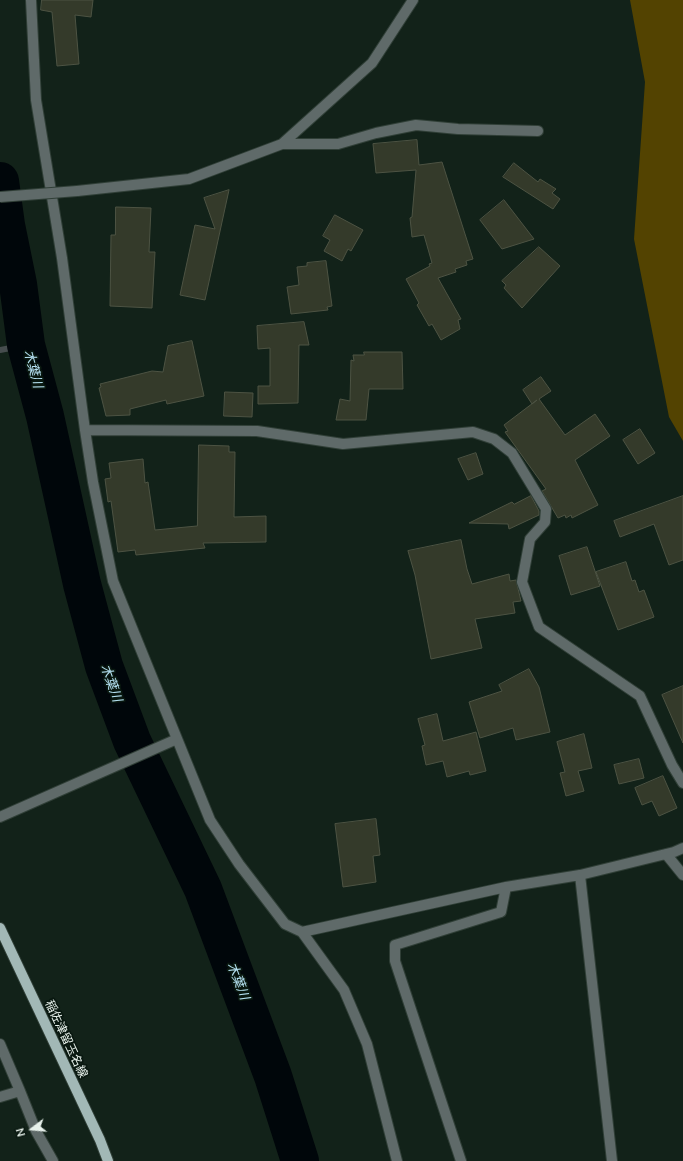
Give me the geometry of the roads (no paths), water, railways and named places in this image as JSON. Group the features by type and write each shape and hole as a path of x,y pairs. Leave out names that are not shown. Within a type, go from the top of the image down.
{"main road":[{"name":"稲佐津留玉名線","path":"0,928 100,1140 108,1161"}],"street":[{"path":"31,0 36,100 62,258 93,482 113,581 210,820 239,864 285,924 302,932 344,990 367,1044 397,1161"},
{"path":"282,144 372,63 413,0"},
{"path":"0,197 77,191 189,179 282,144 338,144 376,133 416,125 458,129 538,131"},
{"path":"85,430 257,431 343,444 473,432 494,439 512,453 546,509 545,522 530,539 522,582 539,627 640,696 672,765 683,783"},
{"path":"0,817 177,739"},
{"path":"302,932 506,887 580,875 666,854 683,848"},
{"path":"666,854 683,875"},
{"path":"580,875 612,1161"},
{"path":"462,1161 395,961 395,945 501,912 506,887"},
{"path":"0,1044 36,1131 53,1161"},
{"path":"0,1097 20,1091"}],"waterway":[{"name":"木葉川","path":"0,181 6,225 18,284 26,345 45,416 82,584 104,666 132,741 203,889 273,1076 300,1161"},
{"path":"0,350 26,345"}]}
